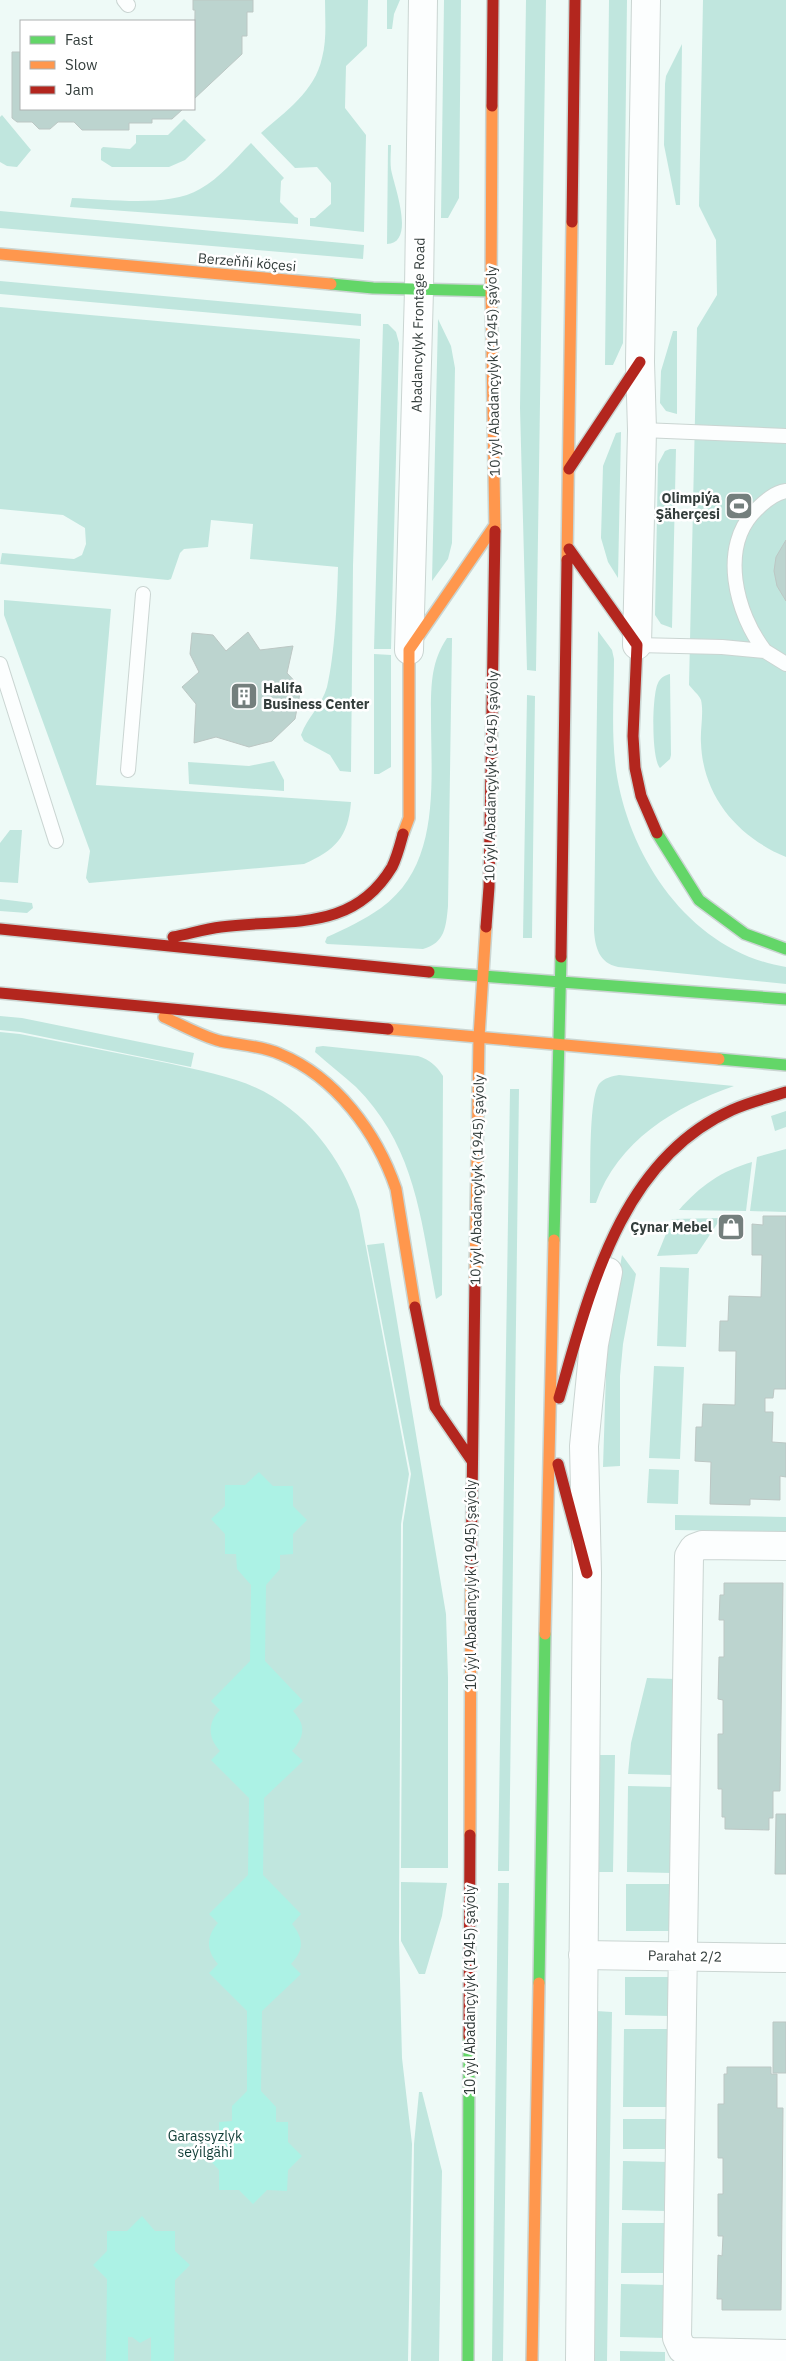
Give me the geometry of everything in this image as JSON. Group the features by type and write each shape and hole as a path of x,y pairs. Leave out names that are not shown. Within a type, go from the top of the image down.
{"main road":[{"name":"10 ýyl Abadançylyk (1945) şaýoly","path":"468,2361 472,1461 479,1037 489,887 494,525 491,291 494,0"},
{"path":"532,2361 549,1431 560,1044 569,549 575,0"},
{"name":"Berzeňňi köçesi","path":"0,254 373,288 491,291"},
{"path":"569,469 640,362"},
{"path":"148,942 221,927 316,920 334,916 366,897 379,883 392,866 409,818 409,650 494,525"},
{"path":"569,549 637,644 633,736 635,768 641,796 651,823 680,874 699,900 745,934 786,949"},
{"path":"0,929 148,942 484,977 786,999"},
{"path":"0,993 786,1065"},
{"path":"142,1007 218,1040 278,1053 297,1062 320,1077 366,1126 390,1171 396,1189 411,1288 435,1406 472,1461"},
{"path":"587,1573 549,1431 587,1302 616,1228 625,1210 658,1163 681,1141 734,1109 786,1092"}],"street":[{"name":"Abadancylyk Frontage Road","path":"409,650 419,290 423,0"},
{"path":"637,644 642,430 640,362 646,0"},
{"path":"580,2361 587,1573 584,1446 594,1344 616,1228"},
{"path":"786,1546 702,1545 694,1548 688,1556 677,2338 682,2349 691,2352 786,2354"},
{"name":"Parahat 2/2","path":"583,1955 786,1958"}],"lane":[{"path":"642,430 786,436"},
{"path":"786,491 766,500 752,513 741,533 735,559 736,588 743,614 753,636 765,651 786,664"},
{"path":"128,770 143,594"},
{"path":"637,644 722,647 765,651"},
{"path":"0,664 56,841"}],"green space":[{"path":"325,0 368,0 367,46 346,66 345,108 366,135 364,232 310,226 310,218 315,218 331,204 331,183 317,167 295,168 261,133 298,100 313,81 325,44"},
{"path":"387,0 400,0 394,14 392,29 387,29"},
{"path":"444,0 461,0 459,198 448,218 441,218"},
{"path":"526,0 546,0 536,671 527,670 520,408"},
{"path":"609,0 627,0 623,343 613,365 605,365"},
{"name":"Olimpiýa Şäherçesi","path":"703,0 786,0 786,857 769,849 753,838 726,813 716,798 708,781 703,763 701,700 689,685 697,328 717,295 716,240 699,206"},
{"path":"682,44 680,205 676,205 664,145 665,84 666,76"},
{"path":"2,115 31,150 17,167 7,166 0,162 0,117"},
{"path":"184,119 206,140 185,160 169,167 112,167 101,160 101,149 103,147 130,149 136,143 136,135 168,135"},
{"path":"251,143 284,178 281,181 280,202 298,218 298,224 70,207 72,198 138,201 172,199 187,195 214,179"},
{"path":"388,145 391,145 391,169 399,199 402,224 401,234 396,241 387,244"},
{"path":"0,211 364,245 363,259 0,228"},
{"path":"0,281 361,314 361,326 0,294"},
{"path":"0,307 360,339 353,566 351,772 340,771 330,755 304,741 301,735 325,694 330,674 334,644 338,567 250,559 253,524 211,520 208,547 184,549 180,553 171,579 168,580 0,564 2,553 74,559 82,555 86,544 85,528 63,515 0,509"},
{"path":"438,319 451,346 455,368 452,543 448,559 432,581"},
{"path":"383,324 388,324 396,332 399,343 391,649 374,649"},
{"path":"673,331 677,331 677,414 666,411 660,403 661,371"},
{"path":"621,432 618,578 608,562 601,538 603,466 616,433"},
{"path":"676,449 672,628 661,624 655,615 658,464 665,451"},
{"path":"4,600 111,609 96,785 351,802 347,825 343,834 332,848 304,864 89,883 86,878 90,851 4,615"},
{"path":"598,631 612,650 614,659 614,742 616,770 623,804 635,837 651,868 671,897 694,922 722,943 752,958 786,967 786,984 618,967 606,962 599,953 594,930"},
{"path":"447,638 452,638 452,640 448,906 443,933 436,943 423,949 327,944 325,942 327,937 381,908 400,890 414,869 423,846 429,821 432,769 431,697 434,667 441,647"},
{"path":"374,654 391,655 391,767 379,774 374,774"},
{"path":"670,674 671,755 670,759 660,768 655,752 653,726 656,689 659,681"},
{"path":"527,695 535,696 532,938 523,938"},
{"path":"274,761 284,780 284,791 189,784 188,762 249,766"},
{"path":"10,830 22,830 18,883 0,882 0,843"},
{"path":"0,899 32,903 33,908 27,913 0,911"},
{"path":"0,1016 22,1018 194,1053 191,1067 20,1032 0,1030"},
{"name":"Garaşsyzlyk seýilgähi","path":"0,1032 20,1034 181,1066 236,1080 258,1089 278,1100 297,1114 313,1130 328,1148 340,1168 359,1210 409,1474 401,1524 399,1940 402,2058 412,2144 408,2361 0,2361"},
{"path":"323,1046 418,1056 432,1063 443,1076 442,1295 436,1299 420,1213 404,1160 392,1134 376,1110 356,1087 315,1052 316,1047"},
{"path":"619,1075 734,1086 691,1104 670,1115 651,1129 618,1161 596,1203 590,1203 591,1141 595,1093 603,1080"},
{"path":"510,1089 519,1089 509,1871 498,1871"},
{"path":"786,1111 786,1127 775,1131 771,1116"},
{"path":"786,1149 786,1212 750,1211 757,1157"},
{"path":"752,1162 746,1211 679,1210 712,1180 730,1170"},
{"path":"721,1218 697,1254 657,1256 672,1219"},
{"path":"384,1243 446,1614 448,1868 401,1868 403,1523 411,1474 367,1245"},
{"path":"622,1255 636,1274 623,1344 620,1376 620,1466 603,1467 607,1341"},
{"path":"660,1267 689,1268 686,1347 657,1346"},
{"path":"654,1366 684,1367 680,1459 649,1458"},
{"path":"649,1469 679,1470 678,1504 647,1503"},
{"path":"675,1515 786,1517 786,1532 675,1530"},
{"path":"647,1678 675,1679 673,1775 628,1774 631,1743"},
{"path":"600,1755 615,1755 613,1872 598,1872"},
{"path":"628,1786 673,1787 672,1873 627,1872"},
{"path":"401,1882 447,1883 442,1916 425,1974 419,1974 401,1941"},
{"path":"498,1883 509,1883 503,2361 492,2361"},
{"path":"626,1884 672,1884 671,1931 626,1931"},
{"path":"625,1977 671,1977 670,2016 625,2015"},
{"path":"596,2011 612,2012 607,2361 591,2361"},
{"path":"624,2029 670,2029 669,2107 623,2107"},
{"path":"419,2092 422,2092 442,2171 439,2361 411,2361 414,2144"},
{"path":"623,2119 668,2119 668,2149 623,2149"},
{"path":"623,2161 668,2162 667,2211 622,2210"},
{"path":"622,2223 667,2223 666,2273 621,2273"},
{"path":"621,2284 666,2285 666,2338 620,2337"},
{"path":"620,2351 665,2352 665,2361 620,2361"}],"shaded area":[{"path":"259,1472 273,1486 293,1486 293,1506 307,1520 293,1534 293,1554 280,1555 280,1569 266,1585 265,1661 303,1701 293,1711 300,1721 302,1731 292,1751 303,1761 264,1798 263,1875 301,1914 292,1924 299,1935 301,1944 298,1954 291,1964 301,1974 262,2011 261,2091 276,2107 276,2122 288,2122 288,2142 302,2156 288,2170 287,2191 267,2190 253,2204 239,2190 219,2190 219,2170 205,2155 219,2141 219,2122 232,2121 232,2106 247,2091 247,2011 209,1973 218,1964 211,1954 209,1944 211,1933 218,1923 209,1914 248,1875 249,1798 211,1760 220,1751 211,1736 211,1725 220,1710 211,1701 250,1661 251,1585 237,1569 236,1554 225,1554 225,1534 211,1519 225,1506 225,1485 245,1485"},
{"path":"142,2216 155,2231 175,2231 175,2251 190,2265 175,2280 174,2361 151,2361 151,2337 140,2343 132,2337 128,2337 128,2361 106,2361 107,2279 93,2265 107,2251 107,2231 127,2231"}],"building":[{"path":"193,0 253,0 253,12 247,12 247,36 242,36 242,54 195,98 195,10 193,10"},
{"path":"12,52 20,52 20,110 182,110 172,119 152,119 152,123 129,123 129,130 82,130 74,122 58,122 50,129 39,129 32,122 17,122 12,118"},
{"path":"786,540 786,601 777,586 774,571 776,557"},
{"name":"Halifa Business Center","path":"248,632 260,650 293,646 287,673 301,688 295,719 272,741 249,747 216,737 194,743 196,704 182,687 199,672 190,654 192,633 213,635 226,651"},
{"path":"763,1216 786,1216 786,1389 774,1389 773,1398 765,1398 765,1412 773,1412 772,1442 786,1443 786,1477 780,1476 780,1500 750,1499 750,1505 710,1504 711,1462 695,1461 696,1427 702,1427 703,1404 735,1405 736,1351 719,1351 720,1321 728,1321 729,1296 761,1297 762,1255 752,1255 752,1224 763,1225"},
{"path":"724,1583 783,1583 780,1791 773,1791 773,1818 769,1818 769,1830 725,1829 725,1817 722,1817 722,1789 718,1789 718,1734 723,1734 723,1700 718,1699 719,1657 724,1657 724,1620 719,1620 720,1595 724,1595"},
{"path":"776,1814 786,1814 786,1874 775,1874"},
{"path":"773,2022 786,2022 786,2073 773,2073"},
{"path":"727,2067 771,2067 771,2074 777,2074 777,2108 783,2108 781,2310 722,2310 722,2299 717,2299 718,2255 722,2256 723,2236 718,2236 718,2194 723,2194 723,2158 718,2158 718,2104 724,2104 724,2074 727,2074"}],"traffic: fast":[{"path":"331,284 373,288 491,291"},
{"path":"657,833 699,900 745,934 786,949"},
{"path":"554,1240 561,957"},
{"path":"429,972 786,999"},
{"path":"719,1059 786,1065"},
{"path":"539,1983 545,1634"},
{"path":"468,2361 469,2037"}],"traffic: slow":[{"path":"492,106 491,291 495,531"},
{"path":"567,560 572,222"},
{"path":"0,254 331,284"},
{"path":"403,834 409,818 409,650 495,525"},
{"path":"475,1279 479,1037 486,927"},
{"path":"164,1017 213,1039 258,1047 280,1054 300,1064 319,1077 352,1109 378,1148 396,1189 415,1307"},
{"path":"388,1029 719,1059"},
{"path":"545,1634 554,1240"},
{"path":"470,1835 471,1575"},
{"path":"532,2361 539,1983"}],"traffic: jam":[{"path":"492,106 493,0"},
{"path":"572,222 575,0"},
{"path":"569,469 640,362"},
{"path":"486,927 489,887 495,531"},
{"path":"569,549 637,645 633,736 635,768 641,796 657,833"},
{"path":"561,957 567,560"},
{"path":"173,937 221,927 293,922 316,919 337,913 358,903 376,888 392,867 403,834"},
{"path":"0,929 429,972"},
{"path":"0,993 388,1029"},
{"path":"559,1398 583,1315 598,1273 615,1233 636,1195 662,1161 694,1132 738,1107 786,1092"},
{"path":"471,1575 475,1279"},
{"path":"415,1307 435,1407 472,1461"},
{"path":"558,1464 587,1573"},
{"path":"469,2037 470,1835"}],"place":[{"name":"Olimpiýa Şäherçesi","path":"739,506"},
{"name":"Halifa Business Center","path":"244,696"},
{"name":"Çynar Mebel","path":"731,1227"}]}
